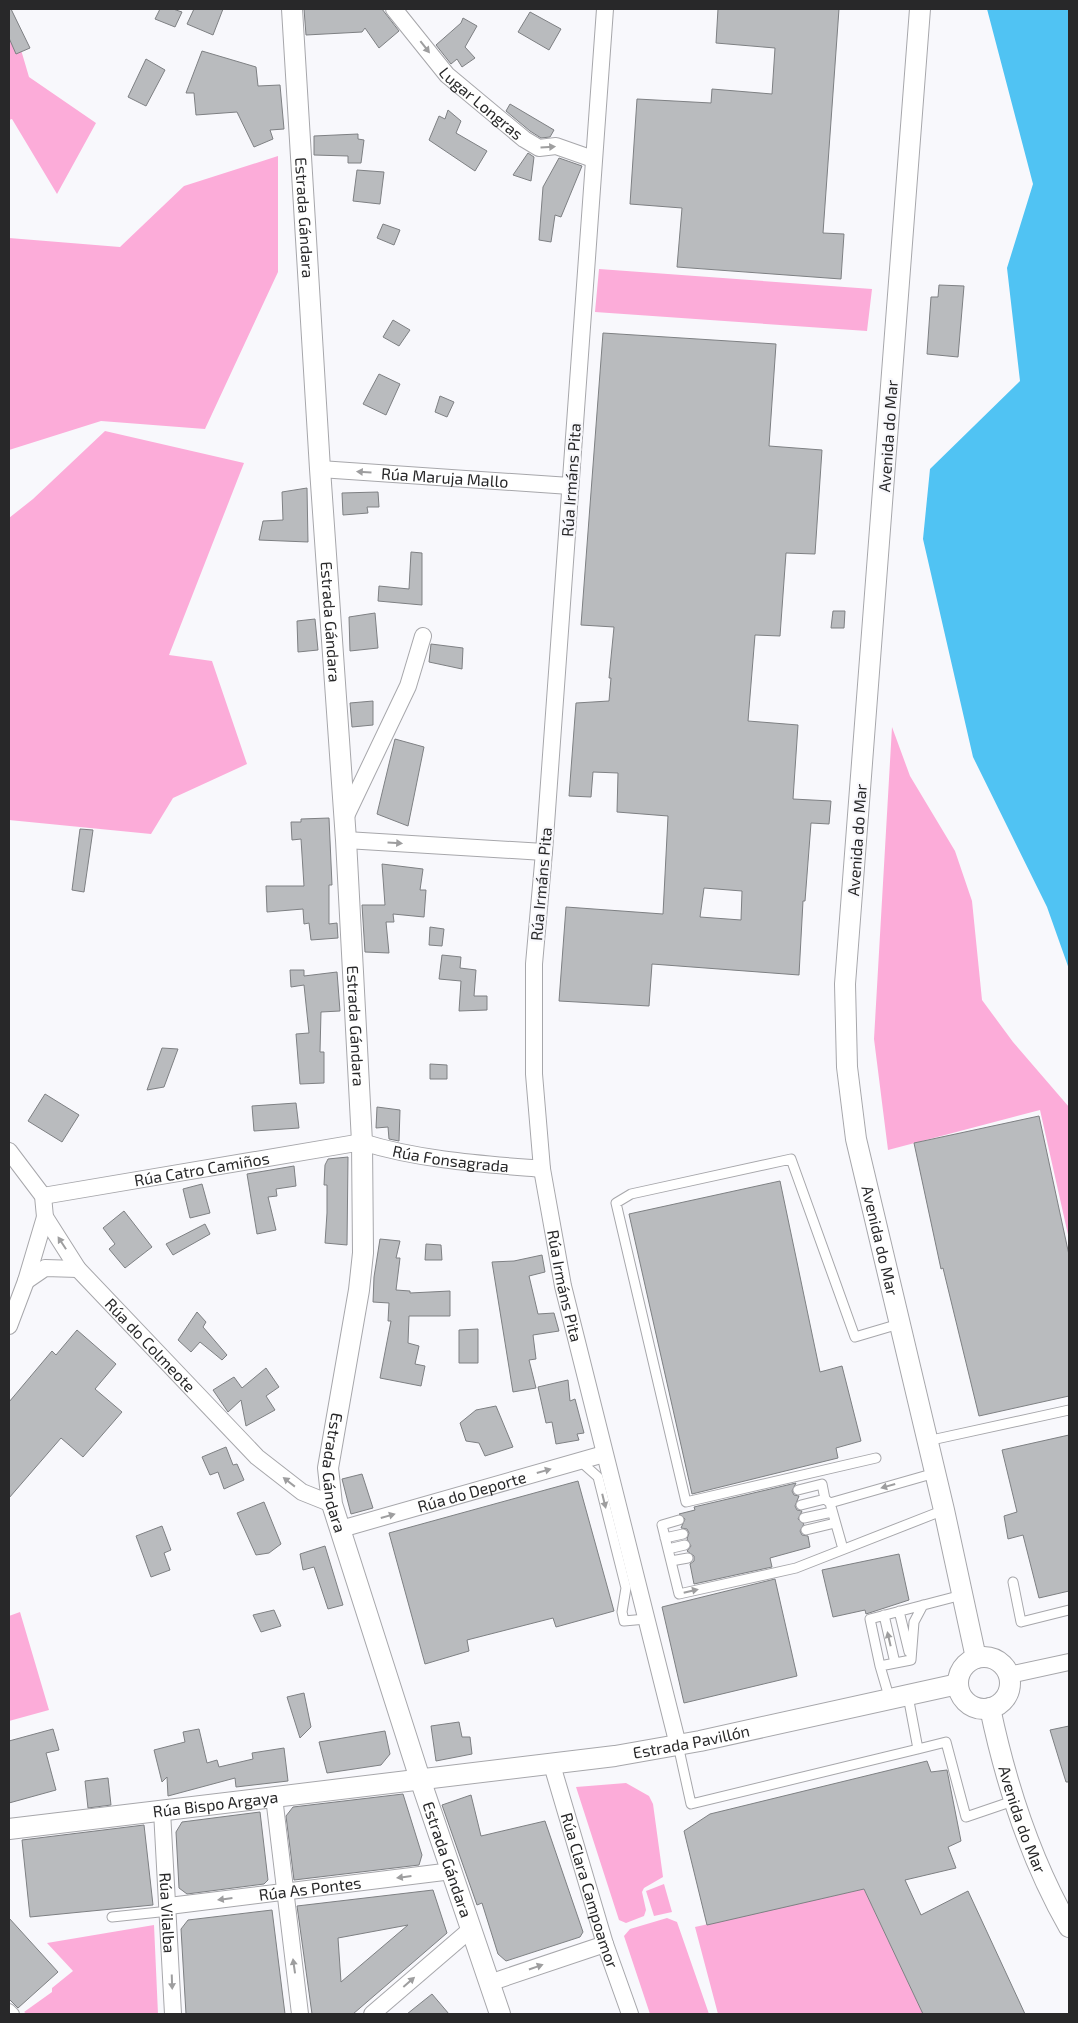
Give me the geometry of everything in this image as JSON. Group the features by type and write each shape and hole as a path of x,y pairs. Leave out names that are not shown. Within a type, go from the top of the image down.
{"street":[{"name":"Estrada Gándara","path":"292,9 320,469 345,818 362,1142 363,1253 359,1290 328,1468 332,1504 420,1779 500,2014"},
{"name":"Lugar Longras","path":"394,9 447,75 524,139 539,148 556,146 593,159"},
{"name":"Rúa Irmáns Pita","path":"605,9 544,852 534,964 534,1074 542,1168 563,1286 678,1745"},
{"name":"Avenida do Mar","path":"920,9 845,984 847,1067 856,1140 944,1510 976,1658"},
{"name":"Rúa Maruja Mallo","path":"320,469 570,486"},
{"path":"345,818 408,686 423,636"},
{"path":"346,840 544,852"},
{"name":"Rúa Fonsagrada","path":"362,1142 391,1151 490,1164 542,1168"},
{"name":"Rúa Catro Camiños","path":"43,1196 362,1142"},
{"path":"9,1151 43,1196"},
{"name":"Rúa do Colmeote","path":"43,1196 45,1217 78,1269 257,1457 302,1492 332,1504"},
{"path":"9,1326 26,1281 45,1217"},
{"path":"26,1281 45,1268 78,1269"},
{"name":"Rúa do Deporte","path":"341,1529 604,1454"},
{"path":"976,1658 997,1660 1009,1676 1009,1687 1005,1697 998,1705 990,1708 981,1708 966,1701 958,1684 962,1670 976,1658"},
{"path":"1009,1676 1069,1662"},
{"name":"Estrada Pavillón","path":"420,1779 552,1765 678,1745 958,1684"},
{"name":"Avenida do Mar","path":"990,1708 1013,1801 1054,1900 1069,1927"},
{"name":"Rúa Clara Campoamor","path":"552,1765 605,1944 630,2014"},
{"name":"Rúa Bispo Argaya","path":"9,1829 420,1779"},
{"path":"274,1797 300,2014"},
{"name":"Rúa Vilalba","path":"162,1811 169,1908 173,2014"},
{"name":"Rúa As Pontes","path":"169,1908 452,1871"},
{"path":"372,2014 471,1929"},
{"path":"490,1983 605,1944"},
{"path":"9,2010 13,2014"}],"lane":[{"path":"876,1458 686,1502 616,1203 630,1194 790,1159 854,1337 899,1324"},
{"path":"927,1441 1069,1410"},
{"path":"580,1461 598,1477 626,1588 622,1612 624,1621 646,1619"},
{"path":"804,1518 829,1505 935,1473"},
{"path":"798,1490 822,1484 844,1549"},
{"path":"801,1505 829,1505"},
{"path":"679,1520 662,1525 679,1594 796,1568 944,1510"},
{"path":"806,1530 835,1523"},
{"path":"665,1538 683,1534"},
{"path":"668,1549 685,1545"},
{"path":"670,1561 688,1558"},
{"path":"1013,1582 1021,1622 1069,1610"},
{"path":"918,1749 899,1698 880,1666 870,1619 962,1595"},
{"path":"911,1660 914,1622 923,1605"},
{"path":"899,1611 911,1660"},
{"path":"884,1615 895,1663"},
{"path":"880,1666 911,1660"},
{"path":"678,1745 691,1804 946,1742 966,1817 1013,1801"},
{"path":"112,1917 169,1908"}],"shaded area":[{"path":"9,9 29,77 96,123 57,194 12,119 9,120"},
{"path":"278,156 278,272 205,429 101,421 9,450 9,238 120,247 184,186"},
{"path":"599,269 872,289 867,331 595,312"},
{"path":"105,431 244,463 169,655 212,661 247,764 173,798 151,834 9,820 9,518 33,499"},
{"path":"892,727 910,776 955,851 972,901 982,1000 1013,1042 1069,1107 1069,1239 1040,1110 888,1150 874,1039"},
{"path":"20,1612 49,1710 9,1721 9,1616"},
{"path":"626,1783 649,1796 653,1804 663,1877 644,1888 642,1892 646,1910 644,1916 626,1923 619,1920 576,1787"},
{"path":"664,1884 672,1912 654,1916 646,1891"},
{"path":"864,1889 923,2014 718,2014 695,1927"},
{"path":"667,1918 677,1922 709,2014 650,2014 624,1936 630,1929"},
{"path":"154,1925 158,2014 27,2014 24,2012 52,1992 52,1988 73,1971 47,1943"}],"water":[{"path":"987,9 1069,9 1069,969 1047,907 973,757 923,539 930,469 1020,381 1007,268 1033,184"}],"building":[{"path":"9,9 11,9 30,48 16,54 9,38"},
{"path":"160,9 173,9 182,12 175,27 155,19"},
{"path":"194,9 223,9 213,35 187,24"},
{"path":"304,9 382,9 399,31 379,48 365,28 362,32 306,35"},
{"path":"718,9 839,9 823,233 844,234 841,279 677,267 682,208 630,204 637,99 711,103 712,89 772,94 775,48 716,43"},
{"path":"530,12 561,29 549,50 518,32"},
{"path":"463,18 477,26 465,47 475,58 462,67 457,59 451,64 436,45 461,23"},
{"path":"202,51 256,67 258,86 280,85 284,129 270,130 273,139 254,147 237,112 196,115 194,93 186,93"},
{"path":"146,59 165,70 146,106 128,97"},
{"path":"510,104 554,130 550,137 541,138 530,131 506,111"},
{"path":"448,110 461,121 456,133 487,151 475,171 429,140 439,116 445,119"},
{"path":"358,134 358,139 364,140 361,163 348,163 348,156 314,155 314,136"},
{"path":"528,153 534,157 531,181 513,175"},
{"path":"559,158 582,166 561,217 555,215 551,242 539,240 543,187"},
{"path":"357,170 384,172 380,204 353,201"},
{"path":"383,224 400,230 394,245 377,238"},
{"path":"939,285 964,286 958,357 927,354 931,297 938,297"},
{"path":"393,320 410,330 399,346 383,337"},
{"path":"603,333 776,344 769,446 822,450 815,554 786,553 780,636 755,635 748,721 798,725 793,799 831,801 829,824 811,823 805,901 803,901 799,975 652,964 649,1006 559,1001 566,907 663,914 668,816 617,812 618,773 593,772 591,797 569,796 576,703 609,701 611,678 609,678 614,627 581,625","holes":["704,888 742,891 741,920 700,917"]},
{"path":"379,374 400,384 386,415 363,404"},
{"path":"440,396 454,402 447,417 435,412"},
{"path":"307,488 308,542 259,540 263,521 283,520 282,492"},
{"path":"378,492 379,507 367,507 368,513 343,515 342,493"},
{"path":"411,552 422,553 422,605 378,601 379,586 409,589"},
{"path":"833,611 845,611 844,628 831,628"},
{"path":"375,613 378,648 350,651 349,617"},
{"path":"315,619 318,650 298,652 297,621"},
{"path":"431,644 463,648 462,669 429,662"},
{"path":"373,701 373,725 352,727 350,703"},
{"path":"395,739 424,747 408,826 377,814"},
{"path":"329,818 332,885 329,885 329,924 337,923 338,938 311,940 309,923 304,924 303,909 267,912 266,886 304,886 301,839 292,840 291,822 301,822 301,819"},
{"path":"80,829 93,830 84,892 72,890"},
{"path":"382,864 423,869 420,890 426,890 424,917 393,914 394,922 386,922 389,953 365,952 362,905 385,905"},
{"path":"430,927 444,929 442,946 429,945"},
{"path":"442,955 461,957 460,968 476,970 474,996 487,996 487,1010 459,1011 461,981 439,979"},
{"path":"290,970 304,970 304,976 337,972 340,1011 321,1012 320,1052 324,1052 324,1083 300,1084 296,1034 309,1033 304,985 291,987"},
{"path":"162,1048 178,1049 164,1087 147,1090"},
{"path":"430,1064 447,1065 447,1079 430,1079"},
{"path":"45,1094 79,1115 62,1142 28,1121"},
{"path":"296,1103 299,1128 254,1131 252,1106"},
{"path":"377,1107 400,1110 399,1141 389,1139 388,1127 376,1128"},
{"path":"1039,1116 1069,1255 1069,1396 979,1416 943,1268 941,1269 914,1143"},
{"path":"348,1157 347,1245 325,1243 327,1185 324,1185 325,1165 328,1159"},
{"path":"294,1166 296,1186 276,1189 277,1196 268,1197 276,1230 257,1234 247,1174"},
{"path":"780,1181 820,1372 842,1366 861,1441 836,1448 838,1458 692,1494 629,1214"},
{"path":"202,1184 210,1213 190,1218 183,1189"},
{"path":"124,1211 152,1247 125,1268 109,1249 115,1244 103,1228"},
{"path":"205,1224 210,1234 173,1255 166,1244"},
{"path":"380,1239 400,1241 396,1258 400,1258 396,1290 410,1291 410,1293 450,1291 450,1316 409,1316 408,1343 419,1346 415,1364 425,1366 421,1386 380,1378 391,1321 388,1321 389,1303 373,1302 374,1277"},
{"path":"426,1244 441,1245 442,1260 425,1260"},
{"path":"542,1255 545,1272 529,1276 538,1314 554,1313 559,1331 533,1335 536,1359 529,1360 536,1388 513,1392 492,1262 514,1261"},
{"path":"197,1312 206,1322 203,1327 227,1355 222,1360 200,1342 191,1352 178,1340"},
{"path":"478,1329 478,1363 459,1363 459,1330"},
{"path":"77,1330 116,1364 95,1389 122,1412 83,1457 61,1438 9,1498 9,1402 52,1351 56,1355"},
{"path":"266,1368 279,1387 266,1396 275,1410 246,1426 241,1400 228,1412 213,1390 234,1377 242,1388"},
{"path":"568,1380 570,1401 575,1399 584,1433 577,1434 579,1440 556,1444 552,1422 546,1423 538,1387"},
{"path":"496,1406 513,1447 485,1456 479,1443 466,1441 460,1423 476,1410"},
{"path":"1069,1435 1069,1591 1039,1598 1023,1535 1008,1539 1004,1516 1017,1512 1002,1450"},
{"path":"226,1447 233,1465 237,1464 244,1480 224,1489 218,1472 210,1475 202,1457"},
{"path":"362,1474 373,1508 351,1514 342,1479"},
{"path":"578,1481 614,1611 556,1627 553,1618 467,1640 469,1651 425,1664 389,1533"},
{"path":"796,1483 792,1491 794,1495 799,1496 795,1506 797,1510 802,1511 798,1519 804,1524 800,1531 802,1535 808,1536 810,1547 770,1558 772,1567 694,1584 690,1564 694,1561 694,1556 687,1551 691,1546 687,1539 689,1533 687,1529 681,1528 685,1519 679,1514 695,1510 694,1507"},
{"path":"264,1502 281,1544 269,1553 256,1555 237,1513"},
{"path":"162,1526 171,1550 164,1553 170,1570 151,1577 136,1536"},
{"path":"325,1546 343,1605 328,1609 314,1567 303,1570 300,1554"},
{"path":"899,1554 909,1600 866,1614 865,1610 833,1617 822,1570"},
{"path":"775,1579 797,1676 684,1703 662,1607"},
{"path":"274,1610 281,1626 261,1632 253,1615"},
{"path":"304,1693 311,1727 300,1738 287,1697"},
{"path":"459,1722 462,1737 470,1737 472,1754 436,1761 431,1726"},
{"path":"1069,1726 1069,1782 1066,1782 1050,1730"},
{"path":"53,1729 59,1750 46,1753 56,1790 9,1803 9,1741"},
{"path":"199,1729 207,1763 217,1760 219,1767 253,1759 252,1753 284,1748 288,1781 236,1787 235,1778 168,1796 167,1777 162,1782 154,1750 185,1742 183,1732"},
{"path":"385,1731 390,1754 381,1765 327,1773 319,1742"},
{"path":"927,1761 931,1772 947,1770 961,1841 948,1847 956,1868 905,1880 921,1915 968,1891 1025,2014 923,2014 864,1889 707,1925 684,1831 710,1814"},
{"path":"108,1778 111,1805 88,1808 85,1781"},
{"path":"403,1794 422,1855 419,1865 294,1880 286,1816 293,1807"},
{"path":"471,1795 481,1836 545,1821 583,1932 580,1937 506,1961 498,1954 482,1903 477,1905 442,1805"},
{"path":"260,1812 268,1880 264,1884 187,1894 179,1888 176,1832 182,1822"},
{"path":"144,1825 153,1905 30,1917 22,1840"},
{"path":"433,1890 447,1933 353,2014 312,2014 297,1906","holes":["408,1925 341,1982 338,1938"]},
{"path":"272,1910 285,2014 186,2014 181,1929 188,1920"},
{"path":"9,1918 58,1972 18,2008 9,1999"},
{"path":"432,1994 449,2014 407,2014"}]}
